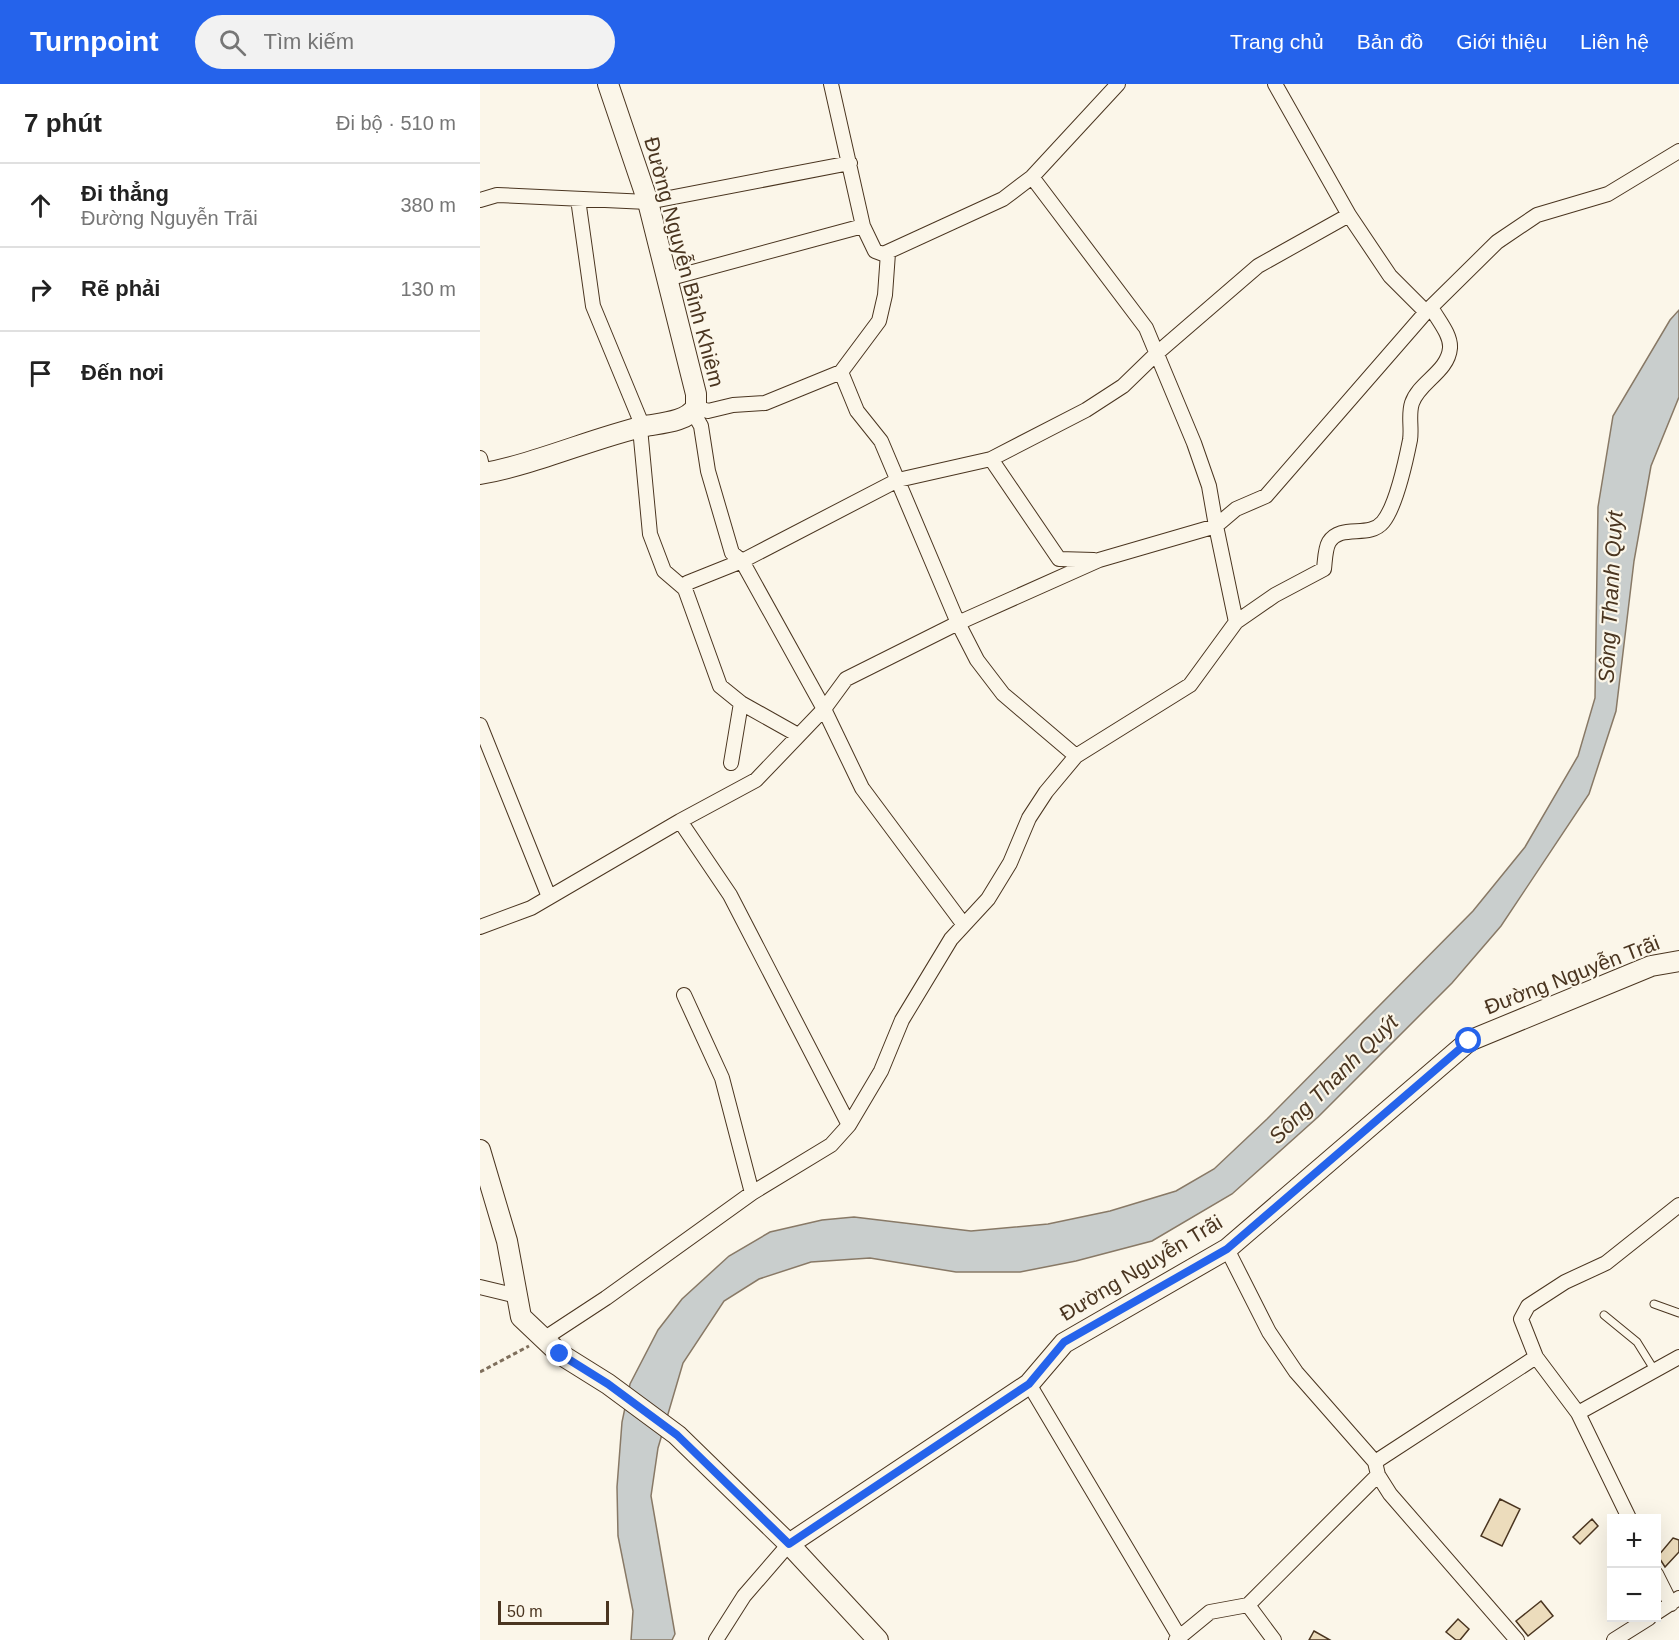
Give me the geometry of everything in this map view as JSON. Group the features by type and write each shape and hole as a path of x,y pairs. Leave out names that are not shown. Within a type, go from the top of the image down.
{"street":[{"name":"Đường Nguyễn Bỉnh Khiêm","path":"481,469 675,420 695,410 696,394 648,202 608,84"},
{"path":"831,84 863,226 875,251 888,253 1003,199 1032,177 1118,84"},
{"path":"545,1338 606,1298 752,1193 831,1145 849,1125 881,1071 902,1020 951,939 988,900 1010,863 1029,818 1046,792 1076,756 1190,685 1236,622 1275,595 1324,569 1329,542 1335,537 1343,533 1367,532 1384,521 1394,498 1411,438 1412,402 1442,366 1450,347 1449,339 1429,309 1390,276 1349,215 1275,84"},
{"path":"480,927 531,908 680,820 756,780 824,709 846,679 958,623 1099,560 1216,526 1236,510 1266,496 1429,309 1497,242 1527,221 1561,206 1608,194 1679,151"},
{"path":"480,200 497,195 648,202 850,163"},
{"path":"1032,177 1146,328 1194,443 1209,486 1236,622"},
{"path":"578,199 593,306 642,427 650,534 664,571 685,589 720,686 741,703 798,735"},
{"path":"685,589 689,582 742,561 897,480 991,459 1095,404 1123,386 1156,354 1258,266 1349,215"},
{"path":"667,279 863,226"},
{"path":"888,253 885,295 879,321 841,372 765,403 733,405 708,411 695,410 701,426 708,471 732,553 742,561 824,709 862,789 964,926"},
{"path":"841,372 857,411 881,441 976,660 1003,694 1076,756"},
{"path":"991,459 1059,559 1099,560"},
{"path":"731,763 741,703"},
{"path":"480,725 549,897"},
{"path":"680,820 729,895 849,1125"},
{"name":"Đường Nguyễn Trãi","path":"789,1544 1029,1384 1064,1342 1227,1249 1469,1041 1651,966 1679,961"},
{"path":"684,995 722,1078 752,1193"},
{"path":"480,1150 507,1241 521,1317 560,1354 608,1384 677,1435 789,1544 878,1640"},
{"path":"1627,1514 1578,1413 1536,1357 1522,1326 1523,1311 1566,1282 1606,1263 1679,1205"},
{"path":"1227,1249 1269,1332 1296,1372 1377,1469 1390,1494 1517,1640"},
{"path":"480,1287 517,1296"},
{"path":"1029,1384 1178,1639 1210,1612 1248,1605 1377,1469 1536,1357"},
{"path":"1578,1413 1679,1358"},
{"path":"716,1640 744,1596 789,1544"},
{"path":"1661,1581 1675,1601 1661,1610"},
{"path":"1248,1605 1274,1640"},
{"path":"1614,1640 1641,1622"}],"lane":[{"path":"1654,1304 1679,1313"},
{"path":"1604,1315 1637,1342 1655,1371"}],"path":[{"path":"480,1372 545,1338"}],"water":[{"name":"Sông Thanh Quýt","path":"1679,310 1679,397 1651,466 1634,561 1616,711 1589,794 1501,926 1452,983 1318,1117 1232,1194 1152,1241 1076,1261 1020,1272 956,1272 870,1258 811,1262 759,1279 724,1301 683,1363 658,1448 651,1496 675,1634 672,1640 631,1640 633,1611 618,1536 617,1487 622,1422 630,1384 658,1330 682,1299 729,1256 770,1232 822,1220 854,1217 971,1231 1048,1224 1110,1211 1176,1191 1214,1169 1267,1119 1473,911 1525,847 1578,756 1595,698 1598,507 1613,416 1670,320"}],"building":[{"path":"1500,1499 1520,1509 1502,1546 1481,1536"},
{"path":"1592,1519 1598,1526 1580,1544 1573,1537"},
{"path":"1673,1538 1679,1540 1679,1552 1665,1567 1661,1561 1661,1552"},
{"path":"1541,1601 1553,1616 1528,1636 1516,1621"},
{"path":"1458,1619 1469,1629 1460,1640 1456,1640 1446,1632"},
{"path":"1314,1631 1330,1640 1309,1640"}],"route":[{"path":"560,1354 608,1384 677,1435 713,1467 789,1544 1029,1384 1064,1342 1227,1249 1469,1041"}]}
